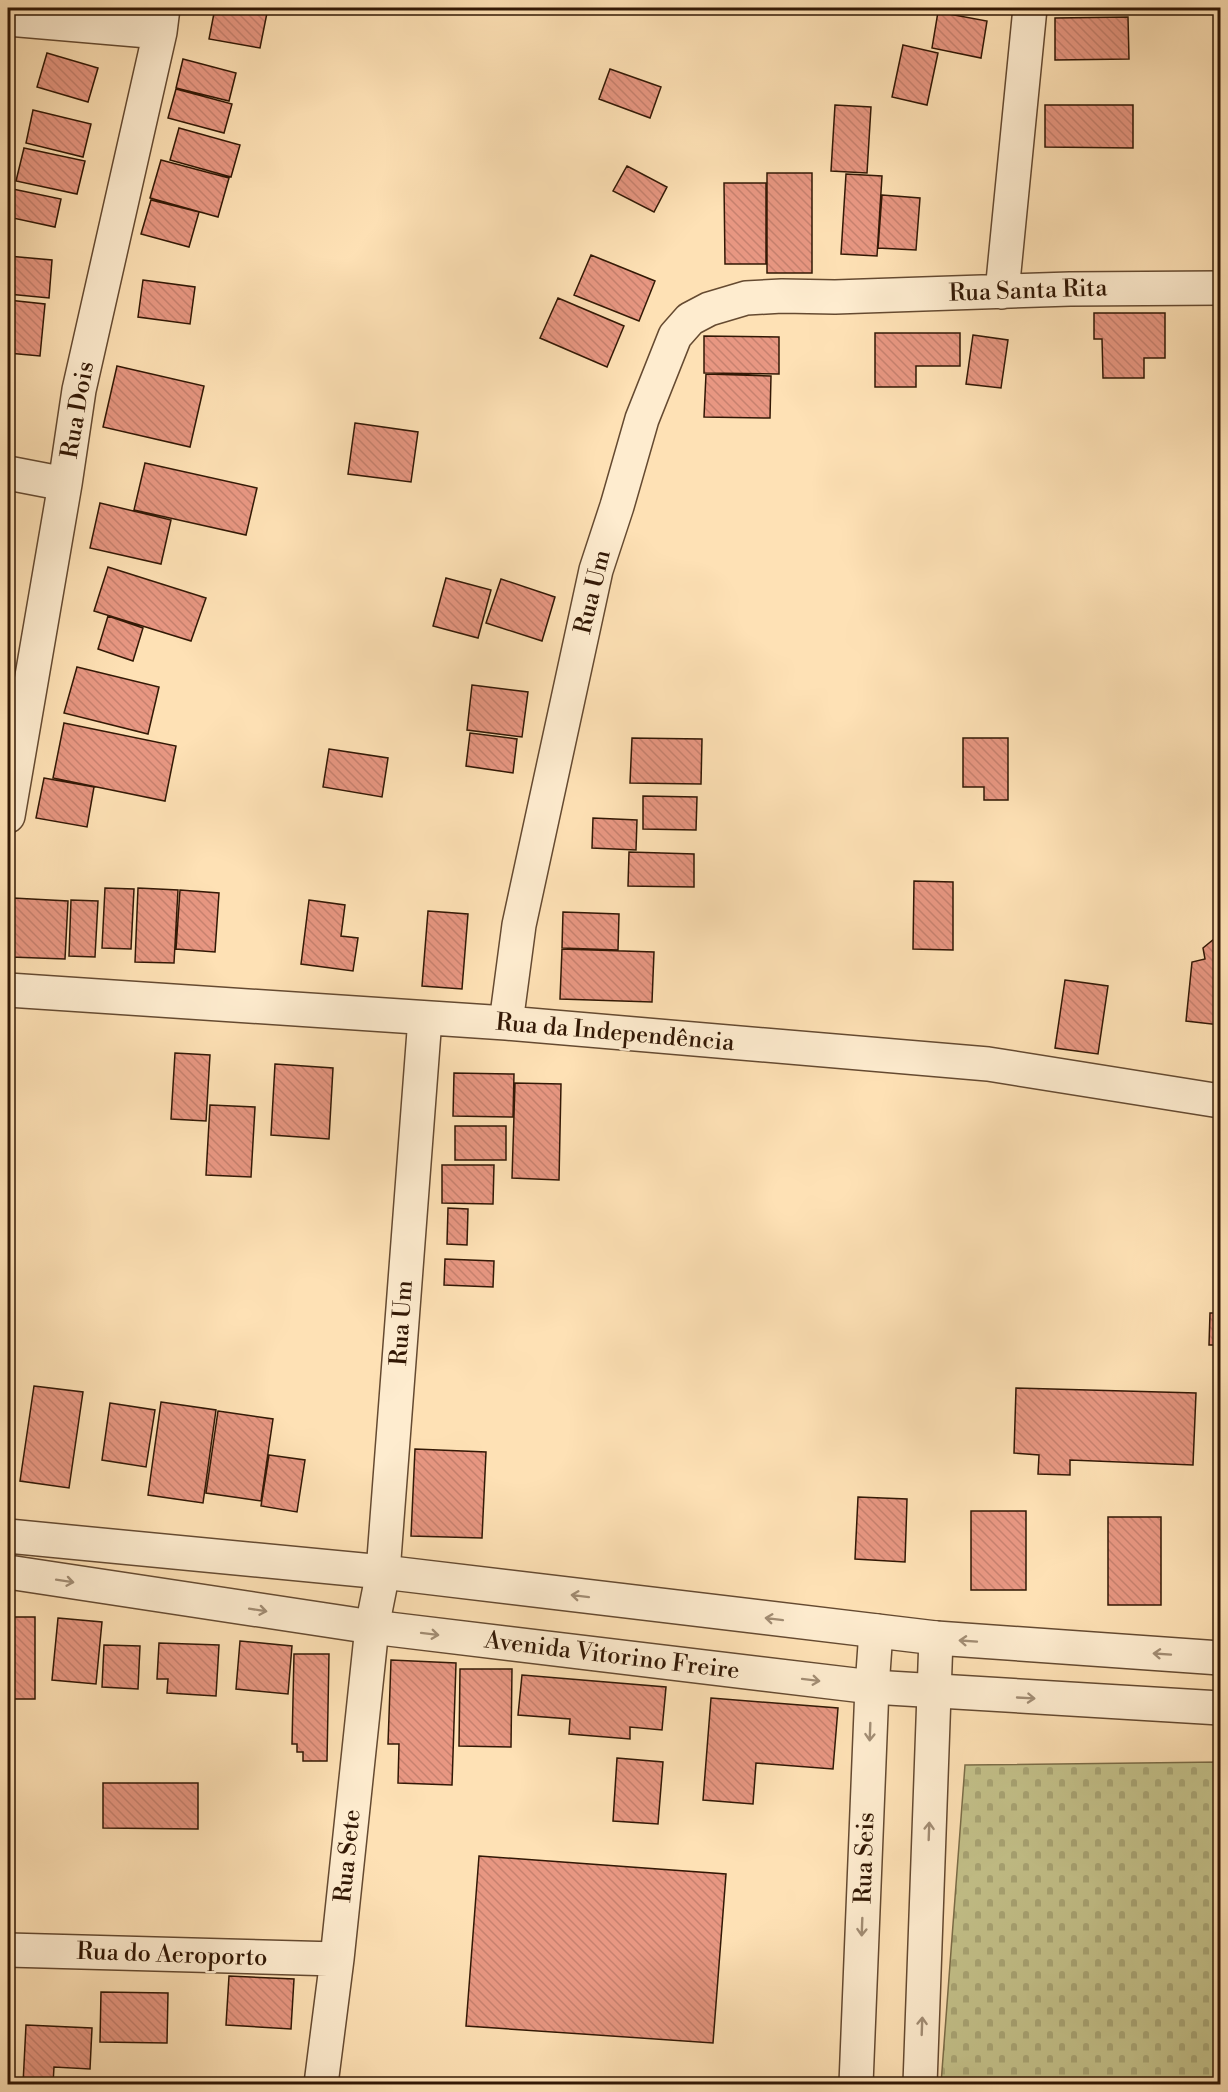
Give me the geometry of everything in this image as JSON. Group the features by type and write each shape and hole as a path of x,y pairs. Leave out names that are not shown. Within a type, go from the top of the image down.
{"street":[{"path":"1002,292 1030,8"},
{"path":"8,19 162,20"},
{"name":"Rua Dois","path":"8,816 65,484 78,390 162,20"},
{"name":"Rua Santa Rita","path":"835,297 1070,289 1221,288"},
{"name":"Rua Um","path":"506,1023 519,925 596,570 642,419 675,336 690,319 710,309 746,298 835,297"},
{"path":"8,473 65,484"},
{"name":"Rua da Independência","path":"8,990 506,1023 988,1064 1221,1101"},
{"name":"Rua Um","path":"372,1627 383,1572 425,1018"},
{"path":"8,1536 383,1572 936,1638 1221,1658"},
{"name":"Avenida Vitorino Freire","path":"8,1572 372,1627 872,1688 1221,1708"},
{"name":"Rua Sete","path":"321,2085 337,1959 372,1627"},
{"name":"Rua Seis","path":"856,2085 876,1631"},
{"path":"920,2085 936,1638"},
{"name":"Rua do Aeroporto","path":"8,1950 337,1959"}],"green space":[{"path":"1220,1762 1220,2084 941,2084 965,1765"}],"building":[{"path":"215,8 268,8 260,48 209,39"},
{"path":"938,12 987,21 981,58 932,48"},
{"path":"1128,17 1129,59 1055,60 1055,18"},
{"path":"903,45 938,53 927,105 892,97"},
{"path":"47,53 98,68 88,102 37,87"},
{"path":"183,59 236,73 229,101 176,88"},
{"path":"610,69 661,87 650,118 599,99"},
{"path":"176,89 232,104 224,133 168,118"},
{"path":"835,105 871,107 867,173 831,171"},
{"path":"1045,105 1133,105 1133,148 1045,147"},
{"path":"33,110 91,124 83,157 26,143"},
{"path":"179,128 240,145 231,177 170,160"},
{"path":"24,148 85,161 77,194 16,181"},
{"path":"161,160 229,178 218,217 150,198"},
{"path":"627,166 667,187 654,212 613,191"},
{"path":"767,173 812,173 812,273 767,273"},
{"path":"846,174 882,176 877,256 841,254"},
{"path":"724,183 766,183 766,264 725,264"},
{"path":"8,188 61,199 55,227 8,217"},
{"path":"882,195 920,198 916,250 878,248"},
{"path":"151,200 199,212 189,247 141,234"},
{"path":"591,255 655,281 639,321 574,295"},
{"path":"8,256 52,260 49,298 8,294"},
{"path":"143,280 195,287 190,324 138,317"},
{"path":"558,298 624,326 607,367 540,338"},
{"path":"8,300 45,304 40,356 8,353"},
{"path":"1094,313 1165,313 1165,358 1144,358 1144,378 1103,378 1102,339 1094,339"},
{"path":"875,333 960,333 960,366 916,366 916,387 875,387"},
{"path":"973,335 1008,340 1001,388 966,384"},
{"path":"704,336 779,337 779,374 704,373"},
{"path":"117,366 204,386 190,447 103,427"},
{"path":"706,374 771,376 770,418 704,417"},
{"path":"355,423 418,432 411,482 348,474"},
{"path":"145,463 257,488 246,535 134,510"},
{"path":"100,503 171,520 161,564 90,548"},
{"path":"108,567 206,598 191,641 94,611"},
{"path":"446,578 491,590 478,638 433,626"},
{"path":"501,579 555,597 542,641 486,623"},
{"path":"108,616 143,628 133,661 98,649"},
{"path":"77,667 159,687 148,734 64,713"},
{"path":"472,685 528,692 522,737 467,730"},
{"path":"64,723 176,746 165,801 53,778"},
{"path":"470,733 517,739 513,773 466,766"},
{"path":"632,738 702,739 701,784 630,783"},
{"path":"963,738 1008,738 1008,800 984,800 984,787 963,787"},
{"path":"329,749 388,758 382,797 323,787"},
{"path":"44,778 94,787 87,827 36,818"},
{"path":"643,796 697,797 696,830 643,829"},
{"path":"593,818 637,820 636,850 592,848"},
{"path":"629,852 694,854 694,887 628,886"},
{"path":"914,881 953,882 953,950 913,949"},
{"path":"105,888 134,889 131,949 102,948"},
{"path":"138,888 178,890 174,963 135,962"},
{"path":"180,890 219,893 215,952 176,949"},
{"path":"13,898 68,901 65,959 11,957"},
{"path":"71,900 98,901 95,957 69,956"},
{"path":"309,900 345,905 341,936 358,938 353,971 301,964"},
{"path":"428,911 468,914 462,989 422,986"},
{"path":"563,912 619,914 618,950 562,948"},
{"path":"1220,934 1220,1025 1186,1021 1192,962 1205,959 1203,948"},
{"path":"562,949 654,952 652,1002 560,999"},
{"path":"1065,980 1108,986 1098,1054 1055,1048"},
{"path":"175,1053 210,1055 206,1121 171,1119"},
{"path":"275,1064 333,1068 329,1139 271,1135"},
{"path":"454,1073 514,1074 513,1117 453,1116"},
{"path":"515,1083 561,1084 559,1180 512,1178"},
{"path":"210,1105 255,1107 251,1177 206,1175"},
{"path":"455,1126 506,1126 506,1160 455,1160"},
{"path":"442,1165 494,1165 493,1204 442,1203"},
{"path":"448,1208 468,1209 467,1245 447,1244"},
{"path":"445,1259 494,1261 493,1287 444,1285"},
{"path":"1210,1313 1220,1313 1220,1345 1209,1345"},
{"path":"34,1386 83,1392 69,1488 20,1481"},
{"path":"1016,1388 1196,1393 1193,1465 1070,1460 1070,1475 1038,1474 1039,1455 1014,1453"},
{"path":"161,1402 216,1410 203,1503 148,1495"},
{"path":"110,1403 155,1410 146,1467 102,1460"},
{"path":"218,1411 273,1419 261,1501 206,1493"},
{"path":"415,1449 486,1452 482,1538 411,1536"},
{"path":"269,1455 305,1460 297,1512 261,1506"},
{"path":"858,1497 907,1499 905,1562 855,1559"},
{"path":"971,1511 1026,1511 1026,1590 971,1590"},
{"path":"1108,1517 1161,1517 1161,1605 1108,1605"},
{"path":"8,1617 35,1617 35,1699 8,1699"},
{"path":"58,1618 102,1622 96,1684 52,1680"},
{"path":"240,1641 292,1646 288,1694 236,1689"},
{"path":"159,1643 219,1645 216,1696 167,1693 168,1679 157,1679"},
{"path":"104,1645 140,1646 138,1689 102,1687"},
{"path":"294,1654 329,1654 327,1761 303,1761 303,1752 297,1752 297,1744 292,1744"},
{"path":"391,1660 456,1663 452,1785 398,1783 399,1744 388,1744"},
{"path":"460,1669 512,1669 511,1747 459,1746"},
{"path":"522,1675 666,1687 662,1730 630,1727 630,1739 569,1734 570,1719 518,1715"},
{"path":"711,1698 838,1708 833,1769 756,1763 753,1804 703,1800"},
{"path":"617,1758 663,1762 658,1824 613,1821"},
{"path":"103,1783 198,1783 198,1829 103,1828"},
{"path":"479,1856 726,1874 713,2043 466,2026"},
{"path":"229,1976 294,1979 291,2029 226,2025"},
{"path":"101,1992 168,1993 167,2043 100,2042"},
{"path":"26,2025 92,2028 90,2069 54,2067 53,2084 23,2084"}]}
